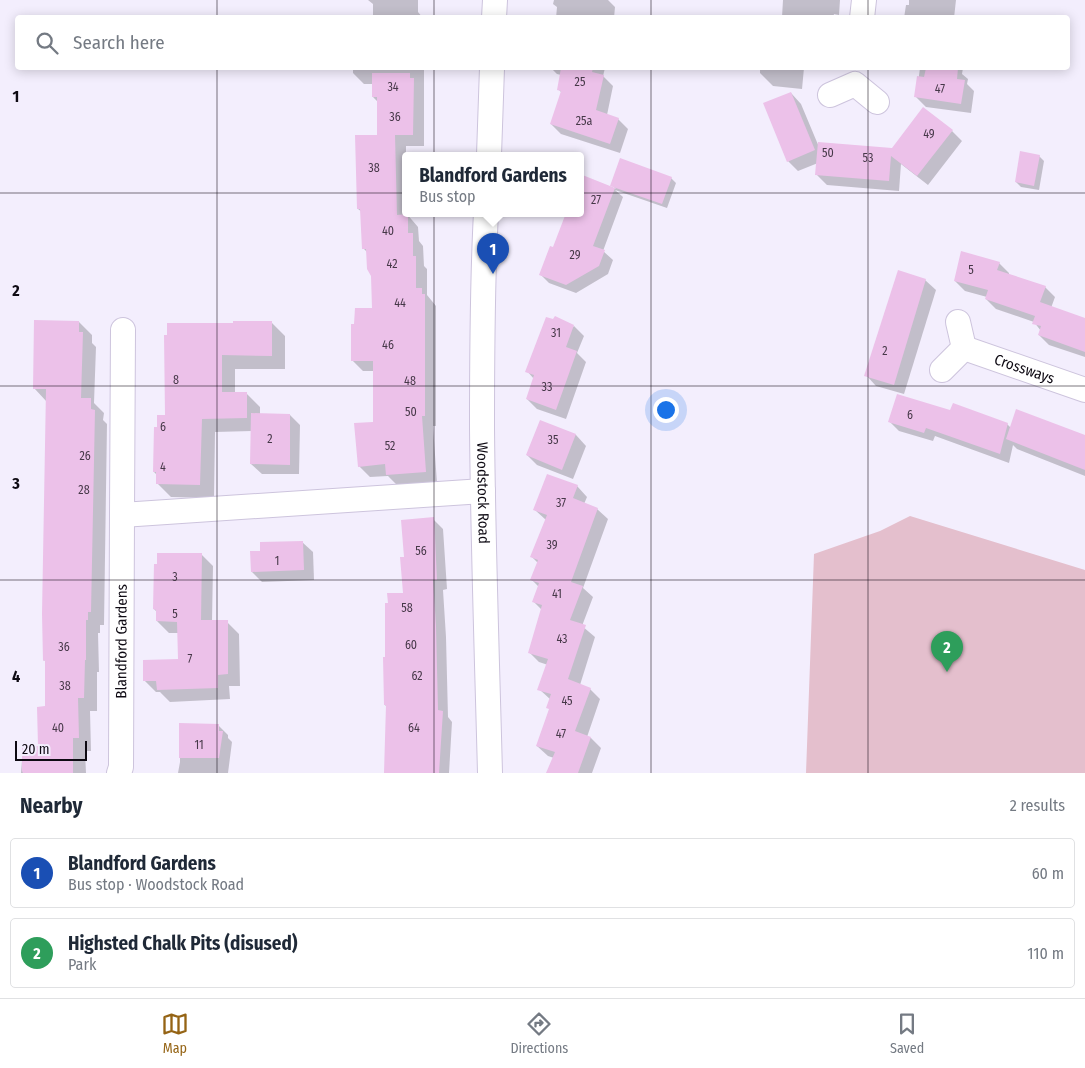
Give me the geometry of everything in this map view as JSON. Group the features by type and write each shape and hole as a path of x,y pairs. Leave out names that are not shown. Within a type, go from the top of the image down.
{"street":[{"path":"494,15 495,0"},
{"path":"862,15 864,0"},
{"path":"489,152 492,70"},
{"path":"830,95 856,76 877,102"},
{"name":"Woodstock Road","path":"486,217 482,344 483,491 490,773"},
{"path":"942,370 964,348 958,322"},
{"name":"Blandford Gardens","path":"120,770 123,330"},
{"name":"Crossways","path":"964,348 1085,390"},
{"path":"122,515 483,491"}],"shaded area":[{"path":"910,516 1085,570 1085,773 806,773 814,554 880,531"}],"building":[{"path":"561,70 592,70 592,72 604,75 596,110 619,118 610,144 550,124 561,91 557,90"},
{"path":"926,70 958,70 957,79 965,80 961,104 914,97 917,76 924,77"},
{"path":"372,73 410,73 410,78 414,78 413,135 395,135 397,215 408,217 408,233 413,233 413,256 416,256 416,288 422,288 422,294 425,294 425,416 422,416 426,472 386,475 385,464 358,467 354,423 373,422 373,361 351,361 351,324 354,324 355,308 372,308 371,276 367,269 366,249 362,249 360,209 357,209 355,135 377,135 377,97 372,97"},
{"path":"791,92 815,150 787,162 763,103"},
{"path":"923,107 953,130 917,176 891,156 889,181 815,175 818,142 892,148"},
{"path":"1020,151 1040,155 1034,186 1015,182"},
{"path":"620,158 672,177 662,204 610,186"},
{"path":"584,176 615,188 593,246 605,250 599,266 566,285 539,275 550,246 553,247 564,217 584,217"},
{"path":"961,251 1000,262 997,270 1046,286 1040,302 1085,318 1085,352 1038,335 1041,326 1032,324 1035,316 985,299 988,290 954,281"},
{"path":"898,270 926,279 894,385 864,376"},
{"path":"555,316 574,325 566,347 577,351 556,410 526,399 534,375 525,372 546,317 553,319"},
{"path":"34,320 79,321 79,332 83,332 81,398 91,398 91,409 95,410 91,612 88,612 88,620 86,620 84,698 78,698 79,738 73,738 73,773 23,773 22,771 22,747 38,746 37,707 45,706 42,614 46,389 33,389"},
{"path":"233,321 272,321 272,356 222,355 222,392 247,392 247,418 202,419 200,485 156,484 156,472 153,472 154,427 157,427 157,415 165,415 164,335 167,335 167,323 233,323"},
{"path":"897,394 950,410 953,403 1008,423 1000,454 926,428 924,433 888,422"},
{"path":"1016,409 1085,435 1085,470 1006,439"},
{"path":"251,413 290,414 290,465 250,464"},
{"path":"540,420 576,434 562,470 526,455"},
{"path":"547,474 578,485 573,498 598,508 571,582 583,586 570,620 586,625 568,679 591,688 575,731 591,737 578,773 546,773 555,752 536,746 549,709 546,708 551,694 537,690 548,659 528,653 542,605 532,602 539,583 530,580 538,560 530,557 547,515 533,510"},
{"path":"434,517 437,580 433,580 438,710 443,711 439,773 384,773 386,705 384,705 383,657 385,657 385,603 388,603 387,593 403,593 400,557 404,557 401,520"},
{"path":"303,541 304,570 251,572 250,551 260,551 260,542"},
{"path":"157,553 202,553 201,620 228,620 228,674 218,675 218,688 157,690 156,681 143,681 143,660 178,659 177,622 156,621 156,610 153,609 154,564 157,564"},
{"path":"179,723 219,724 219,731 223,731 219,758 179,758"}],"place":[{"name":"Blandford Gardens","path":"493,274"},
{"name":"Highsted Chalk Pits (disused)","path":"947,672"}]}
